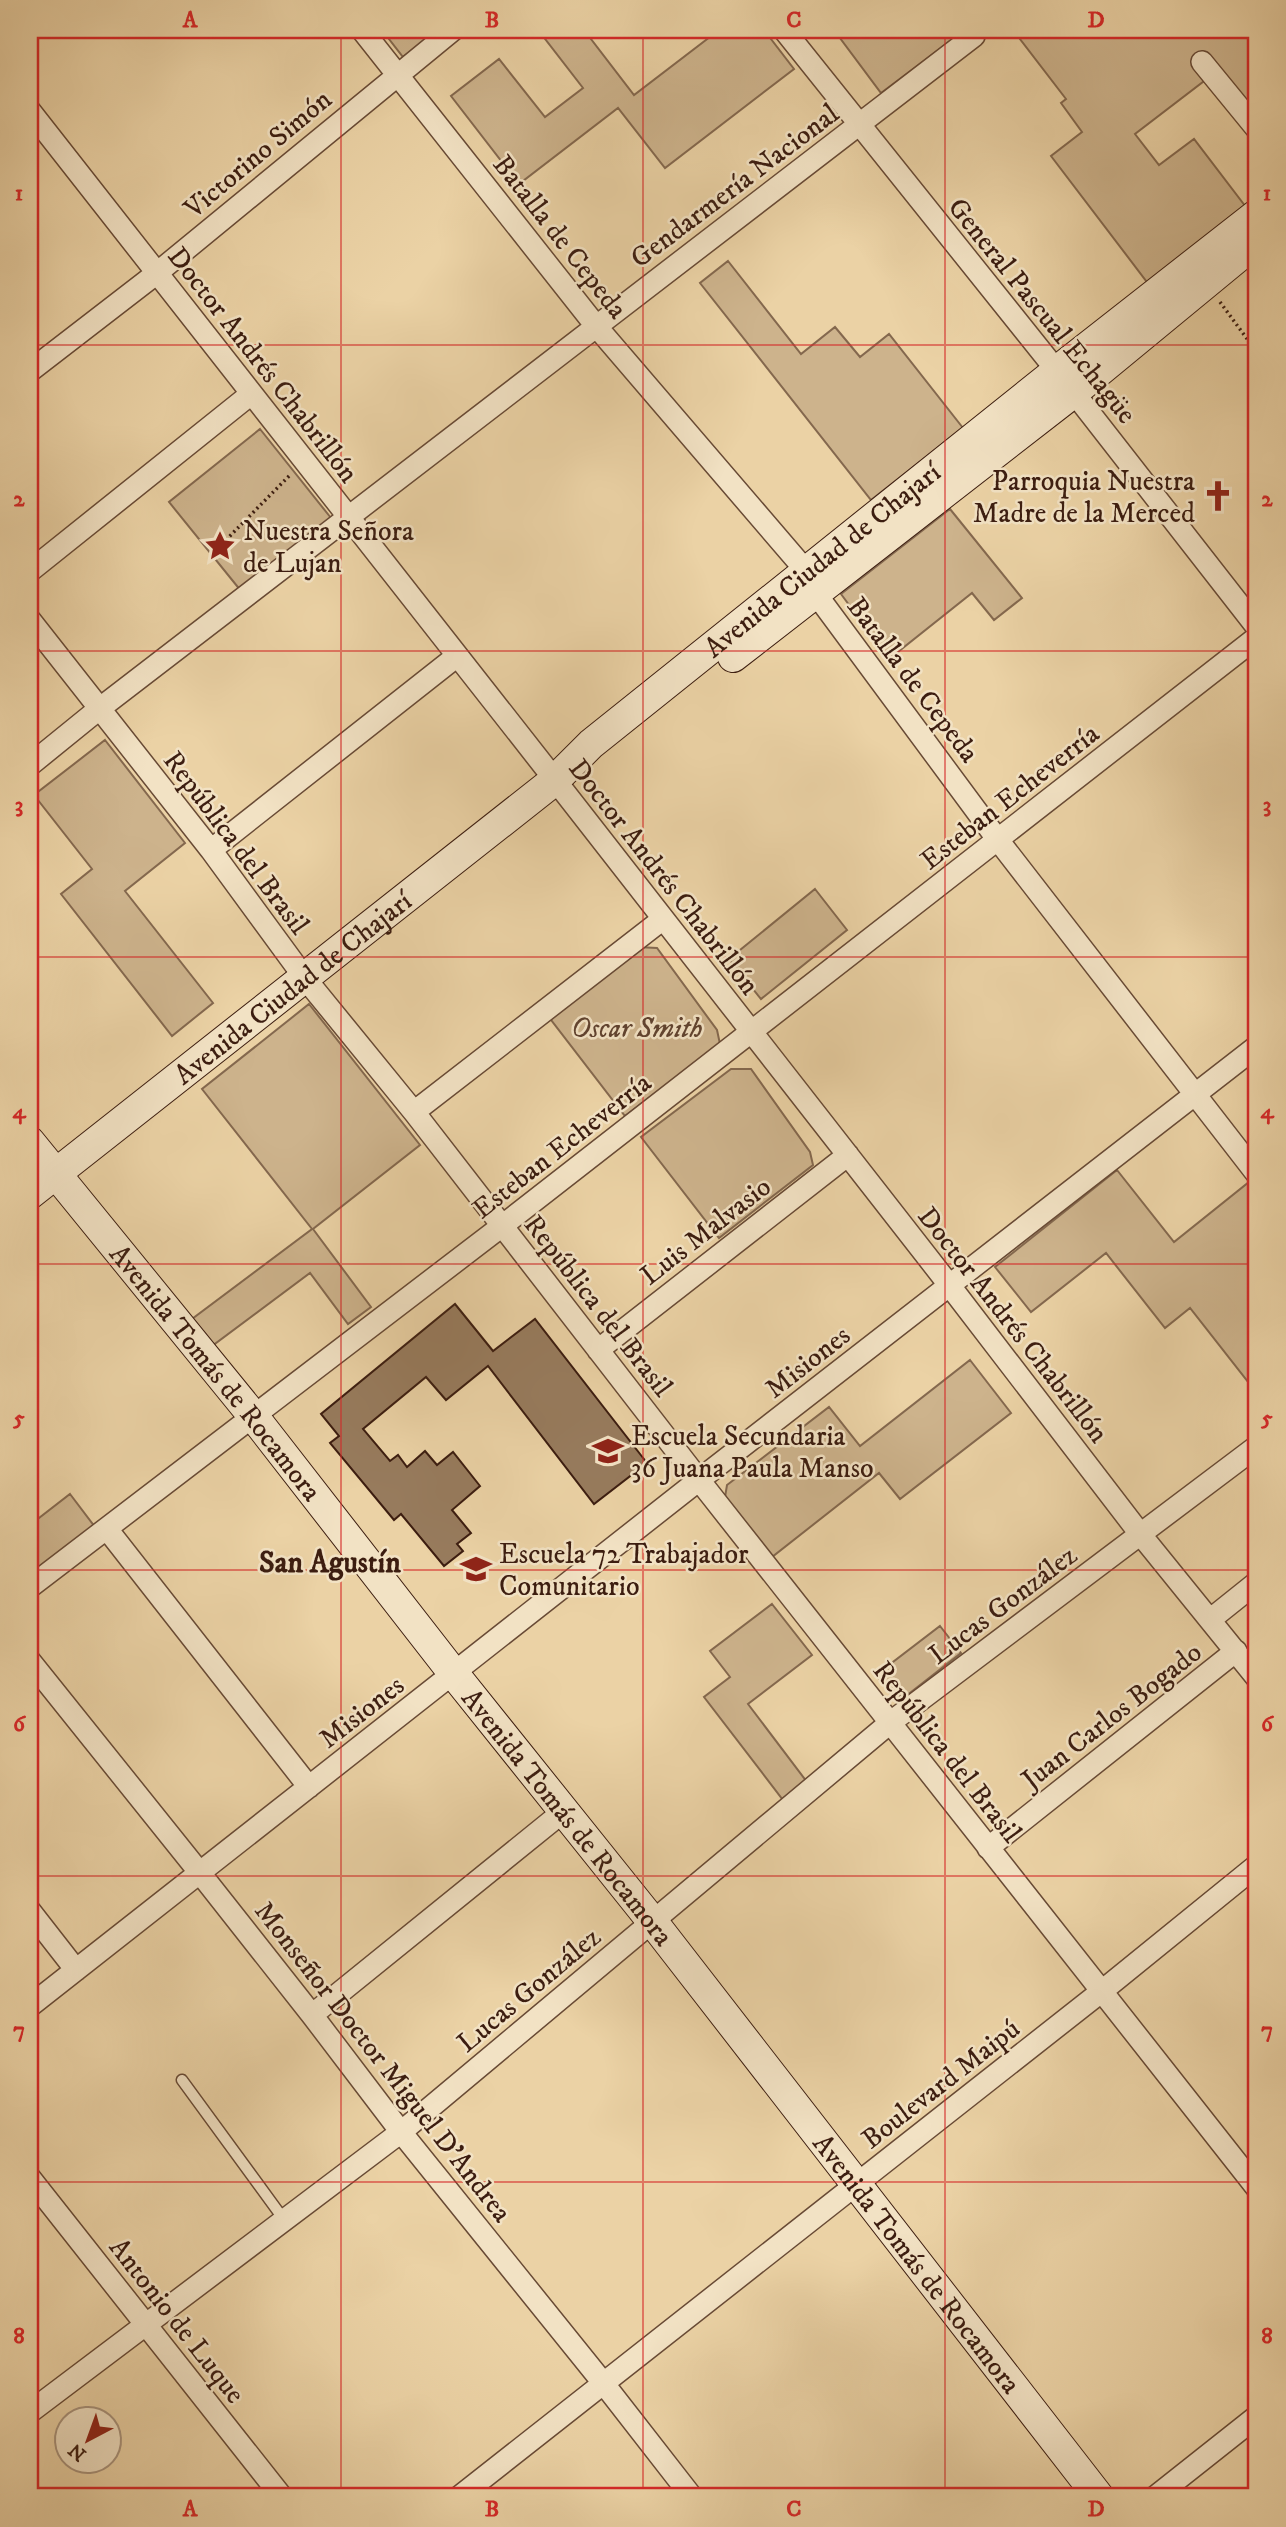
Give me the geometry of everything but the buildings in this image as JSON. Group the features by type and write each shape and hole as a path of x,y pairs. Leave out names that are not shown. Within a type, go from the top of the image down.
{"main road":[{"name":"Avenida Ciudad de Chajarí","path":"30,1194 555,779 591,744 812,583 1065,381 1256,215"},
{"name":"Avenida Ciudad de Chajarí","path":"1065,381 1205,282 1256,242"},
{"name":"Avenida Tomás de Rocamora","path":"30,1142 254,1416 454,1674 652,1921 1099,2497"}],"street":[{"name":"Batalla de Cepeda","path":"362,30 596,326 812,583 998,840 1256,1173"},
{"name":"Victorino Simón","path":"30,371 157,273 453,30"},
{"name":"General Pascual Echagüe","path":"783,30 1065,381 1256,626"},
{"name":"Gendarmería Nacional","path":"30,765 99,709 974,36"},
{"path":"1202,62 1256,128"},
{"name":"Doctor Andrés Chabrillón","path":"30,111 555,779 1141,1535 1256,1677"},
{"path":"30,571 251,394"},
{"name":"República del Brasil","path":"30,620 211,850 304,976 414,1112 699,1480 1256,2188"},
{"name":"Esteban Echeverría","path":"30,1587 752,1033 1256,638"},
{"path":"211,850 457,656"},
{"path":"414,1112 663,919"},
{"name":"Misiones","path":"30,2006 699,1480 1256,1047"},
{"name":"Luis Malvasio","path":"598,1350 848,1155"},
{"name":"Lucas González","path":"30,2412 401,2132 891,1722 1256,1447"},
{"path":"107,1530 309,1787"},
{"name":"Juan Carlos Bogado","path":"1211,1619 1256,1583"},
{"name":"Juan Carlos Bogado","path":"988,1848 1236,1651"},
{"name":"Monseñor Doctor Miguel D'Andrea","path":"30,1661 692,2497"},
{"path":"312,2015 564,1811"},
{"name":"Boulevard Maipú","path":"458,2497 1256,1866"},
{"path":"30,1911 76,1970"},
{"name":"Antonio de Luque","path":"30,2178 282,2497"},
{"path":"1155,2497 1256,2417"}],"lane":[{"path":"183,2080 285,2221"}],"path":[{"path":"1205,282 1256,351"},
{"path":"1256,395 1249,401 1256,410"},
{"path":"222,544 304,461"}],"green space":[{"path":"382,30 438,30 403,57"},
{"path":"540,30 584,30 634,95 719,30 764,30 794,69 665,168 618,108 519,184 451,96 499,59 545,117 583,88"},
{"path":"834,30 965,30 881,93"},
{"path":"1013,30 1256,30 1256,124 1216,72 1135,134 1159,165 1194,139 1252,215 1153,290 1051,156 1082,132 1061,103 1066,99"},
{"path":"728,261 801,354 835,327 860,357 889,334 963,428 871,500 700,283"},
{"path":"260,429 331,518 241,591 169,502"},
{"path":"950,509 1022,598 994,620 972,593 889,659 841,594"},
{"path":"105,740 185,843 125,891 213,1003 172,1036 61,894 92,869 34,795"},
{"path":"815,889 847,930 761,999 729,959"},
{"name":"Oscar Smith","path":"637,947 657,948 717,1030 720,1044 625,1116 548,1016"},
{"path":"309,1004 420,1145 313,1229 371,1307 348,1324 310,1273 212,1346 192,1319 312,1229 202,1089"},
{"path":"731,1069 751,1069 810,1152 813,1165 719,1238 641,1137"},
{"path":"1117,1170 1174,1242 1249,1182 1256,1191 1256,1392 1190,1308 1165,1328 1106,1253 1031,1312 995,1267"},
{"path":"970,1360 1011,1413 900,1499 879,1473 772,1557 725,1497 727,1485 829,1407 860,1446"},
{"path":"70,1494 95,1527 30,1577 30,1525"},
{"path":"772,1604 812,1655 748,1704 807,1782 783,1800 704,1697 730,1677 710,1651"},
{"path":"940,1626 961,1653 906,1696 893,1696 876,1675"}],"place":[{"name":"Parroquia Nuestra Madre de la Merced","path":"1218,496"},
{"name":"Nuestra Señora de Lujan","path":"220,546"},
{"name":"Escuela Secundaria 36 Juana Paula Manso","path":"608,1451"},
{"name":"Escuela 72 Trabajador Comunitario","path":"476,1569"}],"district":[{"name":"San Agustín","path":"330,1562"}]}
